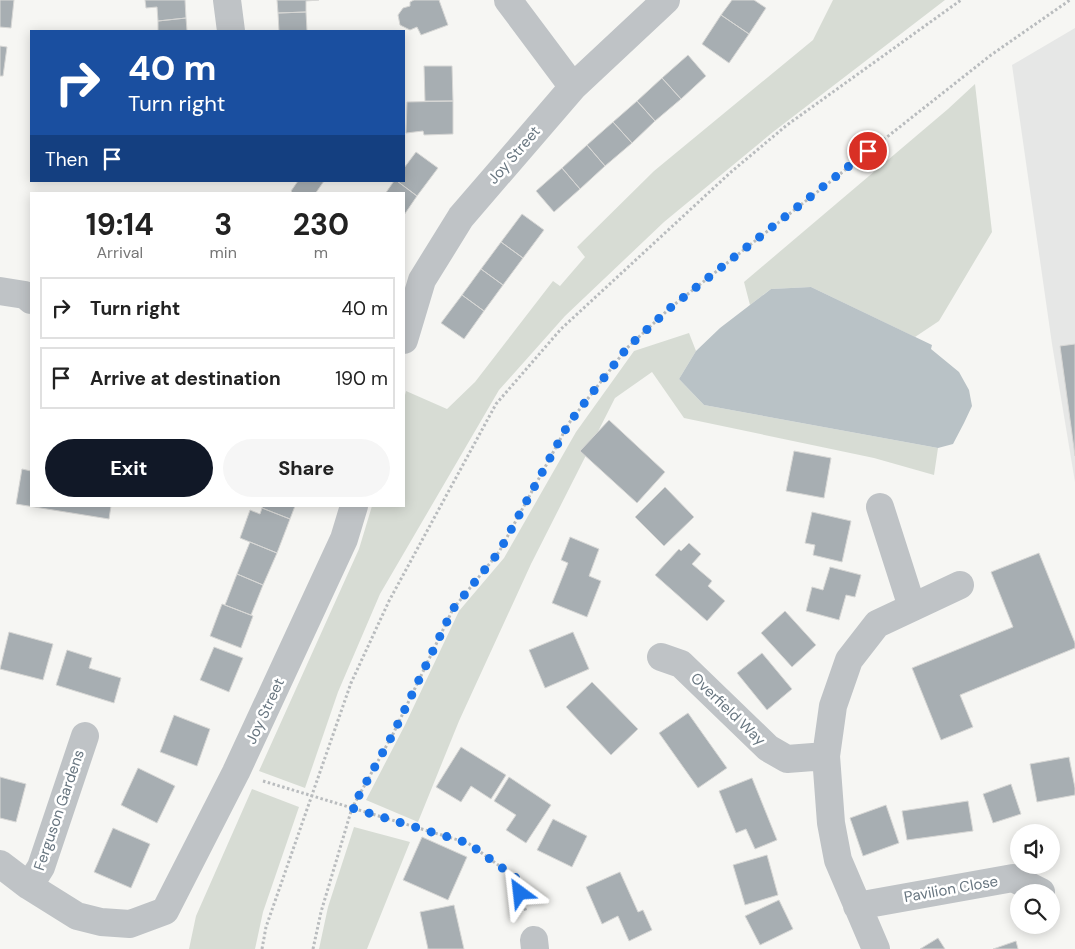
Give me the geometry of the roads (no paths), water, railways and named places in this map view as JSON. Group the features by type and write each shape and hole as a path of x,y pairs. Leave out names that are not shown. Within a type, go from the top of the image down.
{"street":[{"path":"227,0 231,30"},
{"path":"508,0 573,87"},
{"name":"Joy Street","path":"405,337 422,280 461,217 573,87 666,0"},
{"path":"0,291 24,295 30,299"},
{"name":"Joy Street","path":"165,911 236,772 344,539 354,507"},
{"path":"880,508 912,607"},
{"path":"876,949 838,860 831,823 826,756 833,706 848,660 876,624 960,585"},
{"name":"Overfield Way","path":"661,657 681,664 768,748 788,759 826,756"},
{"name":"Ferguson Gardens","path":"85,736 41,867 29,886 77,916 101,922 130,924 165,911"},
{"path":"0,864 29,886"},
{"name":"Pavilion Close","path":"857,906 1014,878 1025,884"}]}
